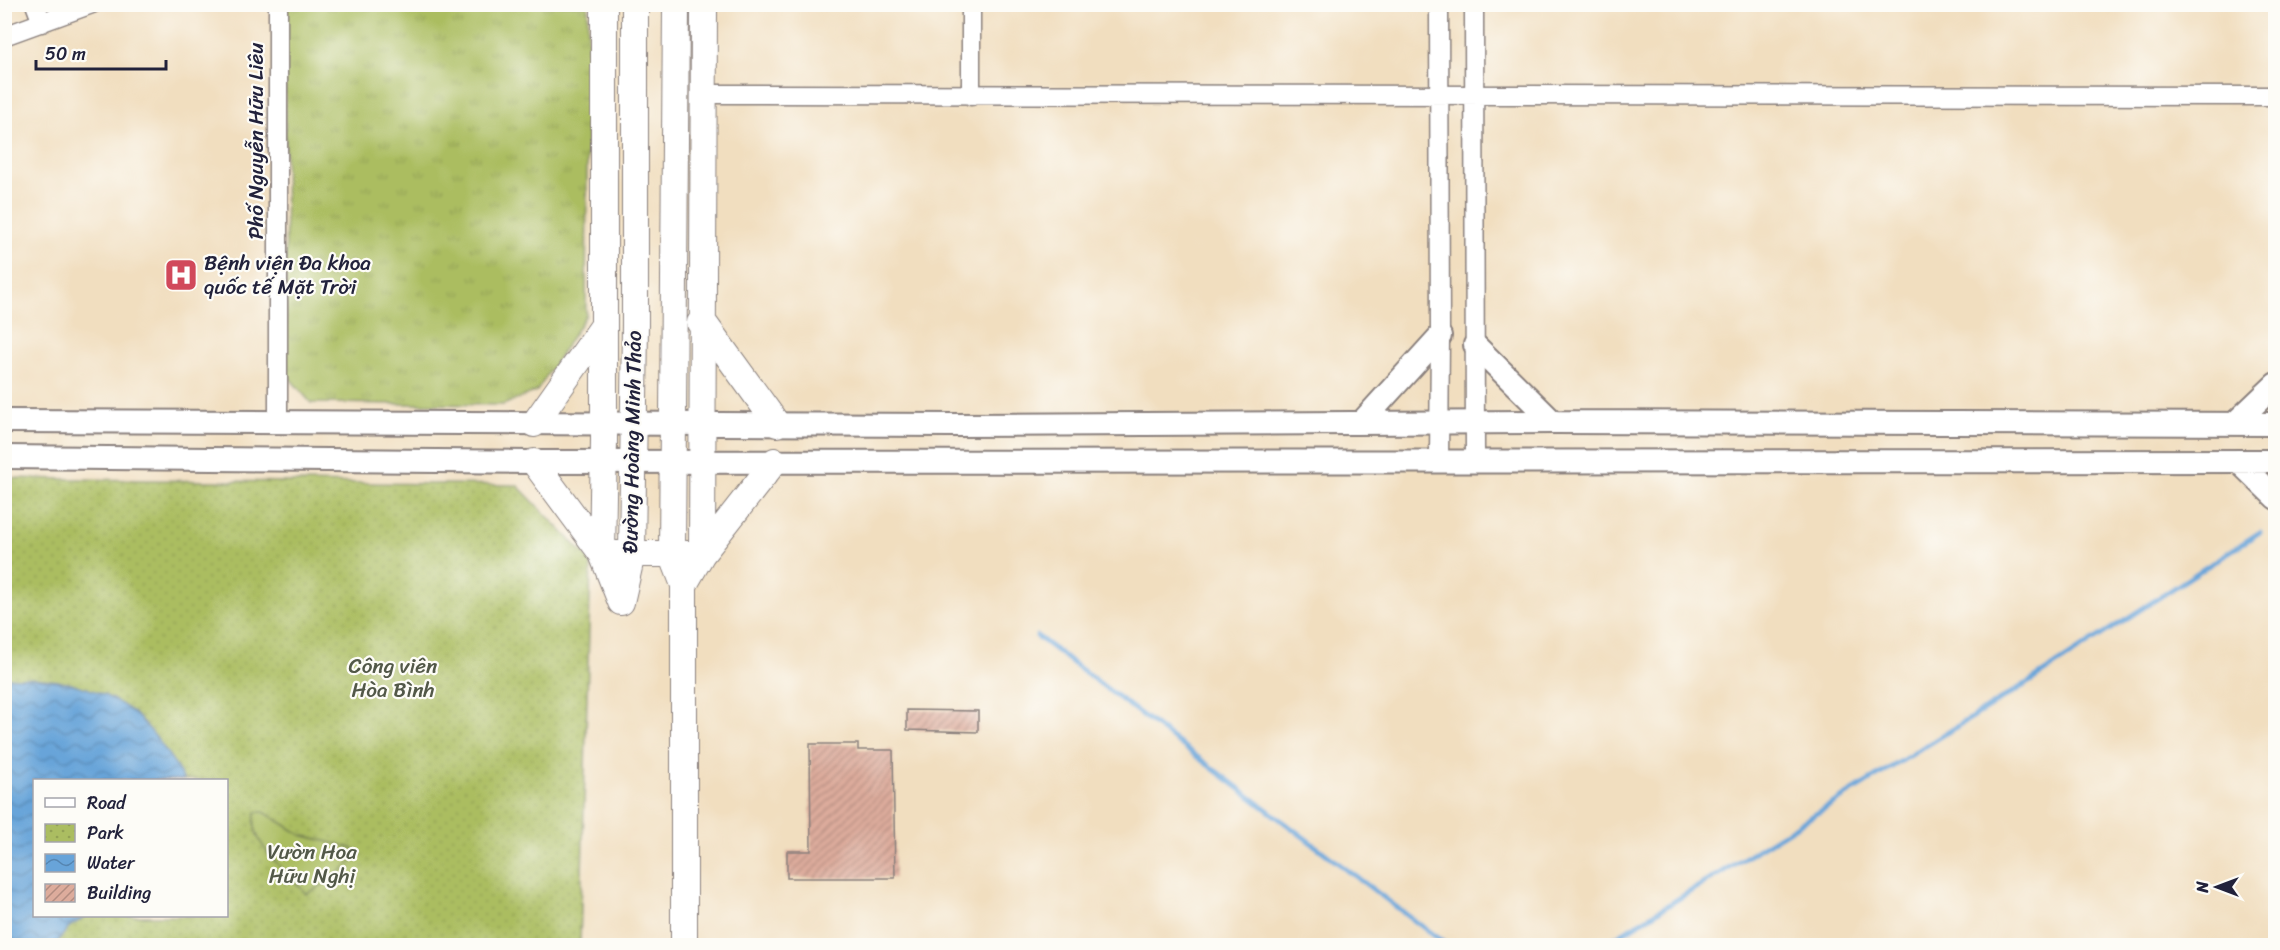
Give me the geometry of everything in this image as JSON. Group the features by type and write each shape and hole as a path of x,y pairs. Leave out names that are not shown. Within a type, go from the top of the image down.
{"main road":[{"name":"Đường Hoàng Minh Thảo","path":"604,4 602,554 621,602 633,554 635,4"},
{"name":"Đường Hoàng Minh Thảo","path":"676,4 672,554 684,585 684,945"},
{"path":"702,554 704,4"},
{"path":"675,323 704,323"},
{"path":"704,323 777,424"},
{"path":"534,424 604,325 635,325"},
{"path":"684,585 702,554 775,461"},
{"path":"534,462 602,554 702,554"}],"street":[{"path":"35,4 42,23"},
{"path":"4,36 92,4"},
{"name":"Phố Nguyễn Hữu Liêu","path":"278,4 278,421"},
{"path":"971,4 971,96"},
{"path":"1439,4 1439,461"},
{"path":"1474,4 1475,461"},
{"path":"704,94 2276,96"},
{"path":"1361,423 1440,336"},
{"path":"1475,345 1553,422"},
{"path":"2234,424 2276,384"},
{"path":"4,421 534,424 1476,422 2276,424"},
{"path":"277,460 278,421"},
{"path":"4,457 534,462 2276,461"},
{"path":"2238,461 2276,498"}],"green space":[{"path":"285,5 588,5 586,315 537,391 503,405 311,403 286,374"},
{"name":"Công viên Hòa Bình","path":"5,478 517,485 591,561 580,945 5,946"},
{"name":"Vườn Hoa Hữu Nghị","path":"256,812 264,812 301,835 353,848 356,858 328,882 306,894 263,846 257,835"}],"water":[{"path":"4,678 54,680 87,688 117,702 139,718 167,753 183,779 33,779 33,917 85,917 69,927 55,945 5,945"}],"building":[{"path":"907,710 978,711 978,732 907,730"},
{"path":"810,744 858,744 858,750 893,750 895,878 787,878 787,851 811,851"}],"waterway":[{"path":"1602,946 2026,684 2260,532"},
{"path":"1037,636 1448,946"}],"place":[{"name":"Bệnh viện Đa khoa quốc tế Mặt Trời","path":"181,275"}]}
